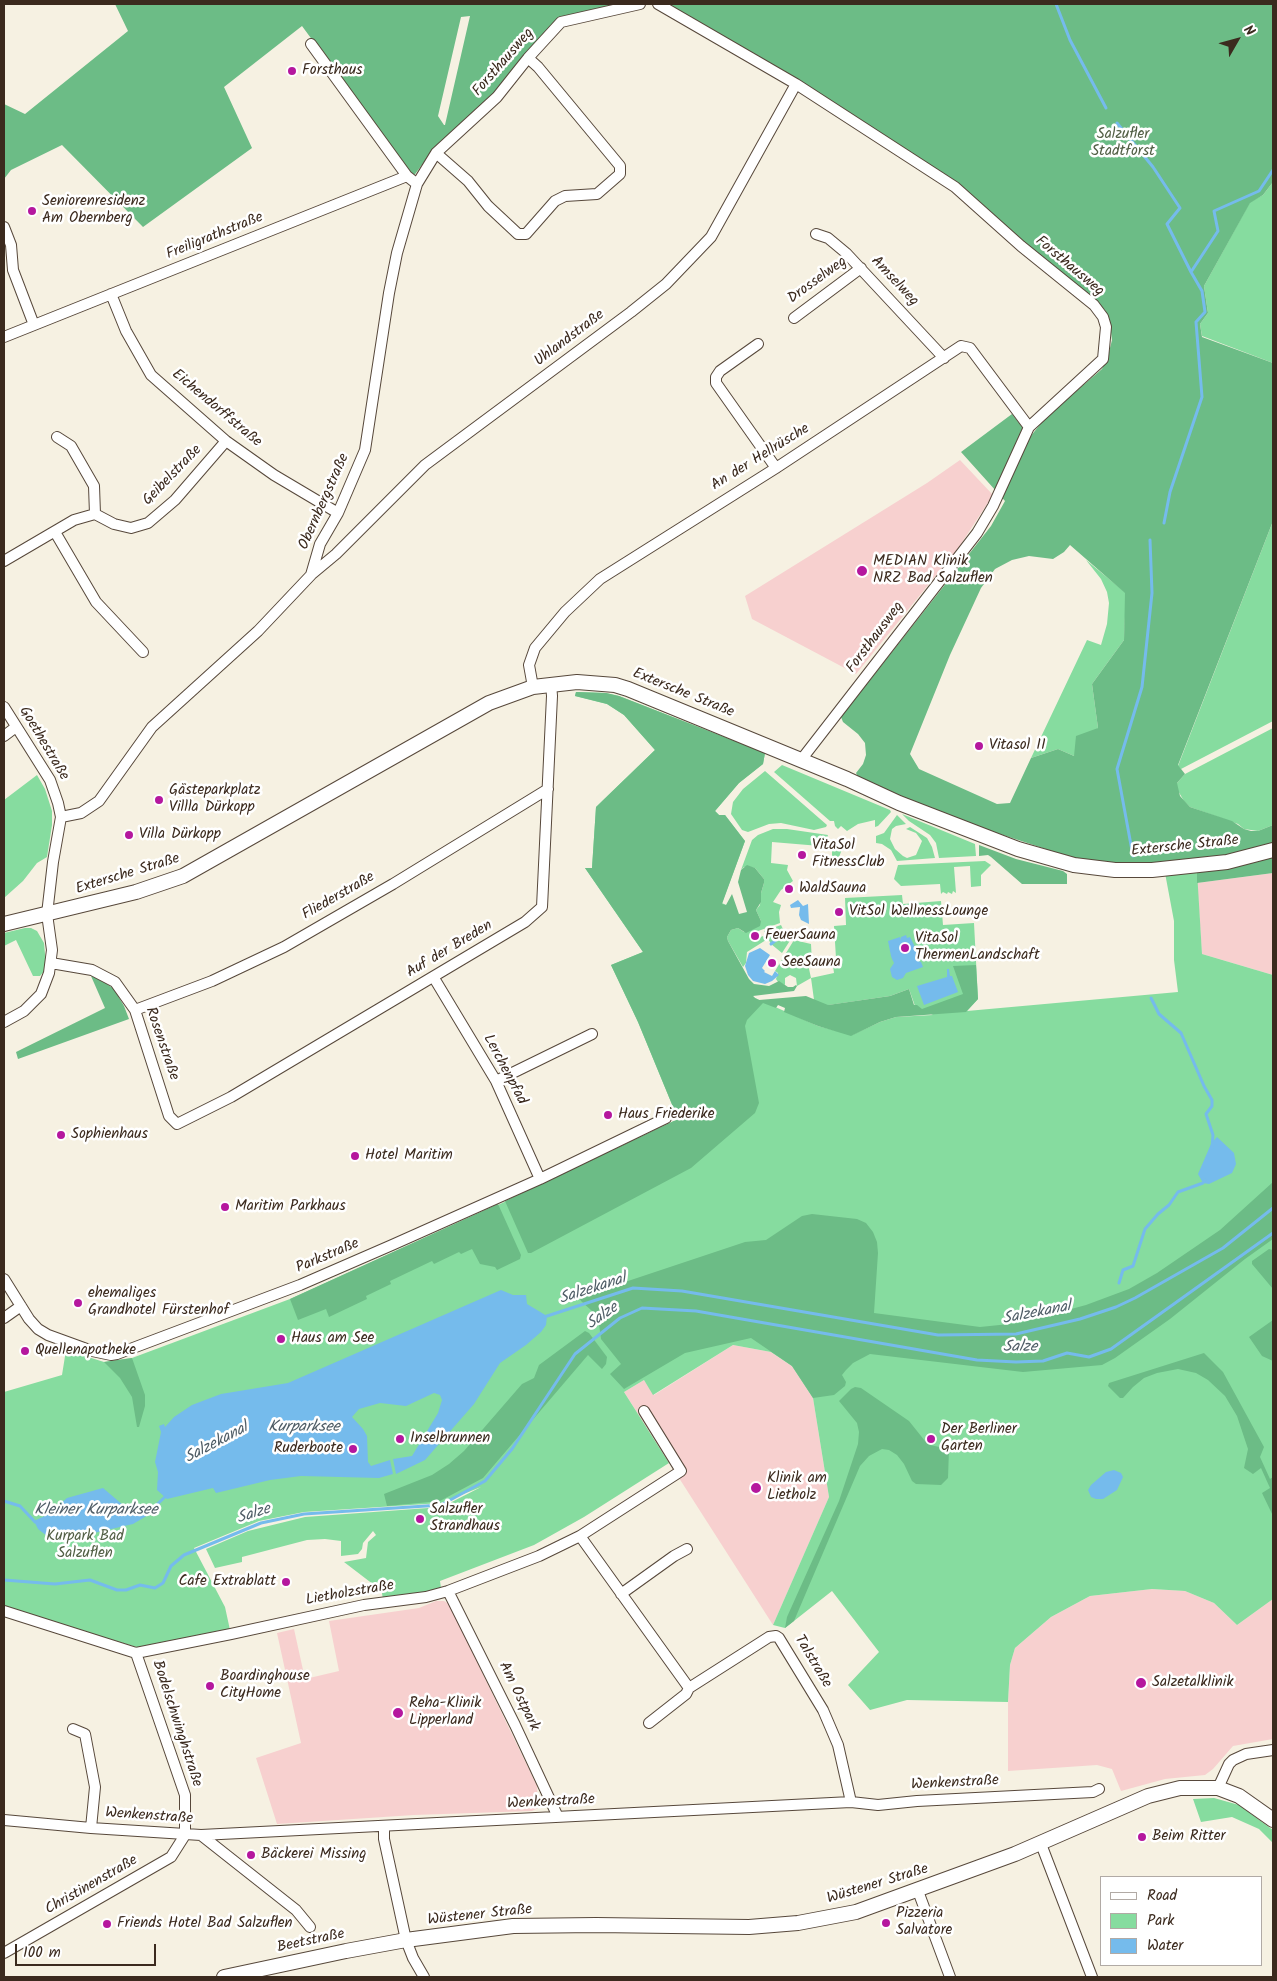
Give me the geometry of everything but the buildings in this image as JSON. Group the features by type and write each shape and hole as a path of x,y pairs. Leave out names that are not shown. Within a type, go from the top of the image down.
{"main road":[{"name":"Extersche Straße","path":"4,924 136,892 183,876 489,703 532,687 577,682 615,685 628,689 917,810 1018,849 1074,865 1115,870 1152,870 1227,862 1273,850"},
{"name":"Wüstener Straße","path":"406,1940 513,1926 749,1927 798,1923 856,1912 918,1891 1041,1844 1148,1796 1180,1788 1218,1788 1239,1796 1273,1820"},
{"name":"Beetstraße","path":"224,1977 346,1950 406,1940"}],"street":[{"name":"Forsthausweg","path":"417,184 436,153 497,97 528,58 561,22 640,4"},
{"name":"Forsthausweg","path":"658,4 796,84 955,187 1020,246 1094,305 1104,317 1106,334 1103,359 1029,427 993,506 977,533 801,760"},
{"path":"312,44 406,176 417,184"},
{"path":"436,153 468,182 488,206 518,234 526,234 555,201 565,196 597,194 620,174 620,166 538,67 528,58"},
{"name":"Uhlandstraße","path":"311,575 336,554 425,465 666,284 711,237 796,84"},
{"name":"Freiligrathstraße","path":"4,338 406,176"},
{"name":"Obernbergstraße","path":"61,817 81,813 99,801 152,727 258,631 311,575 320,544 338,513 365,450 388,293 417,184"},
{"path":"4,227 10,245 13,270 34,325"},
{"name":"Amselweg","path":"816,234 828,238 861,268 944,358"},
{"name":"Drosselweg","path":"794,318 861,268"},
{"name":"Eichendorffstraße","path":"111,294 126,331 152,375 226,441 274,475 338,513"},
{"path":"758,344 720,371 716,377 716,383 776,468"},
{"name":"An der Hellrüsche","path":"532,687 529,665 535,648 565,612 600,579 776,468 960,346 970,348 1029,427"},
{"path":"4,561 74,520 95,514 94,486 71,446 57,437"},
{"name":"Geibelstraße","path":"95,514 114,524 131,528 148,523 175,500 226,441"},
{"path":"55,532 96,602 142,652"},
{"name":"Auf der Breden","path":"177,1124 231,1097 434,978 525,922 542,907 551,684"},
{"name":"Goethestraße","path":"4,707 50,780 61,817 47,914 52,950 47,981 41,994 24,1011 4,1022"},
{"path":"4,736 16,727"},
{"name":"Fliederstraße","path":"135,1010 212,981 284,948 548,789"},
{"name":"Rosenstraße","path":"51,963 85,968 104,975 115,982 135,1010 169,1116 177,1124"},
{"name":"Lerchenpfad","path":"434,978 496,1081 540,1179"},
{"path":"496,1081 592,1034"},
{"name":"Parkstraße","path":"4,1279 20,1306 38,1329 48,1335 92,1351 111,1355 117,1354 300,1285 540,1179 666,1118"},
{"path":"4,1318 20,1306"},
{"name":"Lietholzstraße","path":"4,1611 136,1652 231,1634 364,1605 426,1597 448,1591 539,1556 580,1536 681,1471 644,1411"},
{"path":"580,1536 689,1688"},
{"path":"621,1594 674,1556 687,1549"},
{"name":"Am Ostpark","path":"448,1591 515,1725 558,1817"},
{"name":"Talstraße","path":"649,1723 686,1694 689,1688 769,1637 776,1636 780,1638 823,1710 838,1745 851,1802"},
{"name":"Bodelschwinghstraße","path":"136,1652 185,1795 185,1835"},
{"path":"73,1729 84,1734 95,1787 91,1828"},
{"path":"1218,1788 1229,1764 1233,1760 1246,1754 1273,1750"},
{"name":"Wenkenstraße","path":"4,1820 201,1835 851,1802 878,1805 917,1800 1093,1792 1099,1789"},
{"path":"384,1827 384,1839 406,1940 413,1958 424,1977"},
{"name":"Christinenstraße","path":"4,1953 171,1857 185,1835"},
{"path":"201,1835 296,1910 310,1927"},
{"path":"1041,1844 1092,1977"},
{"path":"918,1891 950,1977"}],"shaded area":[{"name":"MEDIAN Klinik NRZ Bad Salzuflen","path":"960,460 993,495 959,547 856,674 752,619 745,596 927,483"},
{"path":"1273,873 1273,975 1202,954 1197,883"},
{"name":"Klinik am Lietholz","path":"733,1345 771,1352 792,1366 813,1398 829,1497 773,1625 624,1392 644,1380 654,1395"},
{"name":"Salzetalklinik","path":"1152,1589 1185,1591 1214,1603 1237,1625 1273,1599 1273,1739 1233,1746 1213,1769 1205,1775 1165,1779 1121,1791 1112,1769 1097,1765 1008,1771 1010,1665 1015,1648 1051,1617 1090,1596"},
{"name":"Reha-Klinik Lipperland","path":"436,1601 444,1601 449,1604 537,1786 538,1808 532,1811 414,1815 277,1824 256,1758 301,1743 277,1633 294,1629 305,1679 339,1671 329,1621 419,1608"}],"green space":[{"path":"115,4 628,4 561,19 494,93 432,151 413,177 302,26 224,87 252,148 143,227 62,145 11,170 4,179 4,104 25,114 128,31","holes":["470,16 445,125 438,116 461,17"]},
{"name":"Salzufler Stadtforst","path":"665,4 1273,4 1273,182 1263,195 1250,203 1204,286 1208,313 1200,324 1202,337 1273,363 1273,521 1178,765 1185,774 1177,783 1180,796 1190,807 1232,821 1251,831 1258,831 1273,825 1273,873 1197,883 1197,861 1160,865 1122,864 1070,857 939,814 864,781 856,773 863,764 866,755 865,743 858,734 843,722 841,717 991,526 1005,501 961,452 1012,414 1030,437 1046,417 1102,369 1112,340 1110,324 1105,310 1024,243 959,185","holes":["1070,545 1125,593 1124,640 1092,684 1098,728 1076,736 1074,756 1058,749 1031,758 1010,803 997,804 919,769 910,754 950,655 981,588 995,569 1012,560 1029,556 1053,559 1064,552"]},
{"path":"1273,182 1273,363 1202,336 1200,324 1208,313 1204,286 1250,202 1263,195"},
{"path":"1273,521 1273,721 1181,769 1178,766"},
{"path":"1086,560 1126,593 1124,640 1092,684 1098,728 1074,756 1058,749 1031,758 1087,640 1101,645 1107,624 1109,603 1107,592 1101,579"},
{"name":"Kurpark Bad Salzuflen","path":"576,692 606,693 619,696 765,753 763,764 739,783 715,811 719,815 725,815 745,841 722,903 726,905 712,939 740,984 755,998 818,1026 852,1035 896,1017 933,1015 915,1006 909,989 890,996 815,1007 811,978 834,973 832,959 836,958 834,926 846,925 845,898 902,895 903,904 941,901 943,925 974,923 978,999 967,1011 1178,992 1174,960 1174,921 1165,873 1197,871 1202,954 1273,975 1273,1599 1237,1625 1214,1603 1185,1591 1152,1589 1090,1596 1051,1617 1015,1648 1010,1665 1008,1702 907,1700 870,1710 848,1685 879,1652 832,1591 785,1628 773,1625 829,1497 813,1398 792,1366 771,1352 733,1345 653,1395 644,1380 624,1392 669,1463 584,1517 534,1545 440,1581 441,1588 412,1597 383,1600 382,1593 378,1588 344,1562 366,1558 368,1542 376,1535 373,1531 363,1543 362,1549 358,1554 341,1556 341,1541 325,1539 307,1540 242,1557 242,1562 215,1568 206,1549 248,1531 305,1517 442,1507 481,1487 441,1503 304,1512 259,1521 194,1548 225,1607 230,1630 143,1649 4,1607 4,1392 62,1375 66,1350 104,1362 132,1358 290,1299 542,1185 678,1119 638,1022 611,965 643,952 585,868 592,868 596,807 655,750 624,715 607,704 575,696"},
{"path":"576,692 606,693 619,696 765,753 763,764 739,783 715,811 719,815 725,815 745,841 722,904 726,905 732,894 739,914 747,912 738,882 741,870 747,865 755,868 764,879 761,902 756,910 761,921 760,926 746,933 738,928 731,930 727,937 728,941 749,979 754,984 769,986 779,981 788,987 797,986 794,991 753,996 755,998 759,1000 806,996 828,1005 890,996 909,989 914,1005 922,1009 963,994 953,966 976,965 978,999 966,1012 896,1017 880,1022 851,1036 818,1026 784,1012 785,1008 778,1005 776,1008 763,1003 747,1020 745,1026 759,1103 755,1113 691,1168 528,1253 505,1201 678,1119 638,1022 611,965 643,952 585,868 592,868 596,807 655,750 624,715 607,704 575,696"},
{"path":"1273,728 1273,825 1258,831 1244,829 1238,824 1190,807 1184,801 1177,789 1177,783 1185,774"},
{"path":"782,765 891,812 875,827 875,820 858,824 847,831 841,826 838,829 834,821 830,821 774,772"},
{"path":"765,771 827,825 826,827 814,830 781,823 769,824 748,832 742,830 731,814 733,802 743,789"},
{"path":"37,775 45,789 52,811 52,825 47,857 37,863 23,881 4,898 4,800"},
{"path":"902,814 975,844 976,856 939,858 936,843 930,835"},
{"path":"897,815 906,824 892,829 890,839 895,849 907,858 916,855 922,841 916,833 906,829 910,827 927,838 935,858 897,861 891,850 882,844 876,843 876,836 884,833"},
{"path":"773,829 787,829 828,835 827,838 831,841 833,839 842,849 838,860 832,859 832,847 772,842 771,863 788,865 787,870 793,881 781,890 773,902 781,905 779,912 780,923 750,934 752,941 763,936 766,940 747,952 746,963 743,967 727,937 731,930 738,928 744,932 761,921 756,910 760,905 764,879 755,868 744,867 741,870 752,840 758,835"},
{"path":"979,845 1016,859 1063,871 1067,874 1067,884 1022,884 988,855 979,856"},
{"path":"985,861 991,865 981,875 981,886 971,887 970,866 954,867 956,893 953,891 952,894 943,892 941,894 940,884 901,886 894,879 898,865"},
{"path":"781,925 783,933 791,939 782,953 771,944 764,931"},
{"path":"25,928 37,931 44,943 46,965 45,970 40,976 33,976 16,940 4,946 4,933"},
{"path":"794,940 811,944 812,963 808,964 811,978 797,986 796,978 790,975 785,978 785,985 776,979 778,973 775,971"},
{"path":"91,976 103,981 114,989 129,1019 18,1059 16,1052 105,1008"},
{"path":"1273,1182 1273,1239 1170,1319 1102,1365 1023,1372 870,1354 853,1363 846,1370 842,1375 846,1382 845,1386 834,1395 813,1398 792,1366 751,1338 685,1353 624,1389 610,1374 621,1364 601,1339 599,1324 592,1311 581,1301 578,1295 580,1291 622,1283 745,1242 766,1240 802,1216 812,1214 857,1219 866,1223 873,1232 877,1242 878,1253 874,1313 980,1327 1019,1323 1086,1305 1129,1289 1157,1273 1220,1230"},
{"path":"498,1204 521,1255 520,1259 497,1270 495,1267 480,1264 472,1249 461,1254 459,1252 434,1264 432,1261 390,1281 391,1284 366,1296 367,1299 329,1317 326,1309 298,1320 290,1299"},
{"path":"1269,1249 1273,1250 1273,1289 1252,1264 1252,1261"},
{"path":"1273,1320 1273,1361 1262,1356 1249,1337"},
{"path":"585,1331 589,1333 607,1357 606,1364 602,1369 588,1355 483,1478 440,1501 387,1506 384,1494 432,1475 449,1464 464,1451 522,1384 534,1378 539,1365"},
{"path":"1204,1353 1223,1372 1264,1447 1260,1457 1270,1479 1273,1477 1273,1516 1262,1493 1270,1488 1261,1468 1253,1474 1244,1468 1248,1449 1237,1416 1225,1396 1208,1380 1196,1373 1178,1369 1157,1373 1144,1378 1123,1398 1120,1398 1108,1386 1109,1383"},
{"path":"132,1358 145,1395 145,1406 139,1427 137,1427 132,1397 120,1378 104,1362"},
{"path":"855,1387 861,1388 909,1421 930,1445 949,1449 948,1478 941,1485 916,1484 912,1481 904,1464 897,1455 889,1450 882,1449 869,1456 860,1466 794,1621 785,1628 787,1617 839,1501 858,1444 859,1432 857,1423 839,1401"},
{"path":"1214,1798 1239,1805 1273,1830 1273,1843 1259,1829 1232,1817 1201,1822 1193,1799"}],"water":[{"path":"798,900 803,906 808,904 809,924 801,920 799,915 800,907 791,908 790,905"},
{"path":"906,935 907,938 910,937 915,947 918,961 921,962 923,967 906,973 903,978 897,980 892,977 890,969 894,963 888,941 900,937 901,940 901,937"},
{"path":"760,948 770,955 762,968 764,972 772,976 775,971 779,975 765,984 753,981 748,975 745,966 749,953"},
{"path":"947,969 949,969 950,976 952,976 958,992 924,1005 917,986 947,977"},
{"path":"1217,1137 1234,1153 1236,1164 1232,1173 1209,1184 1203,1183 1198,1174 1211,1144"},
{"name":"Kurparksee","path":"501,1290 513,1295 526,1295 527,1304 547,1316 546,1325 526,1345 500,1363 474,1404 425,1460 396,1474 393,1459 412,1456 438,1413 442,1400 440,1395 434,1393 406,1406 380,1403 359,1409 352,1417 367,1436 368,1462 371,1466 390,1460 393,1474 379,1478 301,1476 270,1480 216,1493 213,1488 167,1499 157,1490 158,1472 155,1462 161,1432 159,1426 164,1424 165,1427 174,1417 192,1405 221,1394 288,1383"},
{"path":"1114,1470 1121,1473 1123,1477 1117,1490 1103,1499 1091,1497 1088,1490 1091,1485 1106,1472"},
{"name":"Kleiner Kurparksee","path":"103,1488 123,1505 131,1507 134,1511 150,1514 133,1524 68,1539 52,1540 38,1529 34,1521 49,1514 67,1498"}],"waterway":[{"path":"1056,4 1070,40 1106,108"},
{"path":"1117,123 1153,167 1180,208 1167,224 1191,272"},
{"path":"1164,523 1170,492 1202,397 1196,322 1205,312 1202,291 1191,272 1218,231 1214,211 1259,191 1273,170"},
{"path":"1133,856 1117,769 1142,687 1152,593 1150,540"},
{"path":"771,944 785,933"},
{"path":"1151,998 1159,1014 1181,1033 1212,1100 1212,1106 1206,1114 1213,1135 1212,1148"},
{"path":"1119,1283 1123,1270 1133,1266 1145,1229 1169,1205 1178,1192 1203,1183 1205,1180"},
{"name":"Salzekanal","path":"544,1317 633,1288 682,1291 938,1335 1016,1334 1080,1319 1116,1307 1135,1298 1223,1248 1273,1208"},
{"name":"Salze","path":"4,1580 55,1584 90,1580 117,1590 126,1590 140,1585 155,1588 163,1583 171,1566 184,1555 261,1523 304,1514 441,1505 485,1481 512,1449 575,1354 620,1318 642,1308 696,1311 977,1360 1043,1361 1067,1353 1089,1357 1111,1349 1273,1233"},
{"name":"Salzekanal","path":"147,1514 168,1494"},
{"name":"Salzekanal","path":"4,1501 20,1506 35,1522"}],"place":[{"name":"Forsthaus","path":"292,71"},
{"name":"Seniorenresidenz Am Obernberg","path":"32,211"},
{"name":"MEDIAN Klinik NRZ Bad Salzuflen","path":"862,571"},
{"name":"Vitasol II","path":"979,746"},
{"name":"Gästeparkplatz Villla Dürkopp","path":"159,800"},
{"name":"Villa Dürkopp","path":"129,835"},
{"name":"VitaSol FitnessClub","path":"802,855"},
{"name":"WaldSauna","path":"789,889"},
{"name":"VitSol WellnessLounge","path":"839,912"},
{"name":"FeuerSauna","path":"755,936"},
{"name":"VitaSol ThermenLandschaft","path":"905,948"},
{"name":"SeeSauna","path":"772,963"},
{"name":"Haus Friederike","path":"608,1115"},
{"name":"Sophienhaus","path":"61,1135"},
{"name":"Hotel Maritim","path":"355,1156"},
{"name":"Maritim Parkhaus","path":"225,1207"},
{"name":"ehemaliges Grandhotel Fürstenhof","path":"78,1303"},
{"name":"Haus am See","path":"281,1339"},
{"name":"Quellenapotheke","path":"25,1351"},
{"name":"Inselbrunnen","path":"400,1439"},
{"name":"Der Berliner Garten","path":"931,1439"},
{"name":"Ruderboote","path":"353,1449"},
{"name":"Klinik am Lietholz","path":"756,1488"},
{"name":"Salzufler Strandhaus","path":"420,1519"},
{"name":"Cafe Extrablatt","path":"286,1582"},
{"name":"Salzetalklinik","path":"1141,1683"},
{"name":"Boardinghouse CityHome","path":"210,1686"},
{"name":"Reha-Klinik Lipperland","path":"398,1713"},
{"name":"Beim Ritter","path":"1142,1837"},
{"name":"Bäckerei Missing","path":"251,1855"},
{"name":"Pizzeria Salvatore","path":"886,1923"},
{"name":"Friends Hotel Bad Salzuflen","path":"107,1924"}]}
